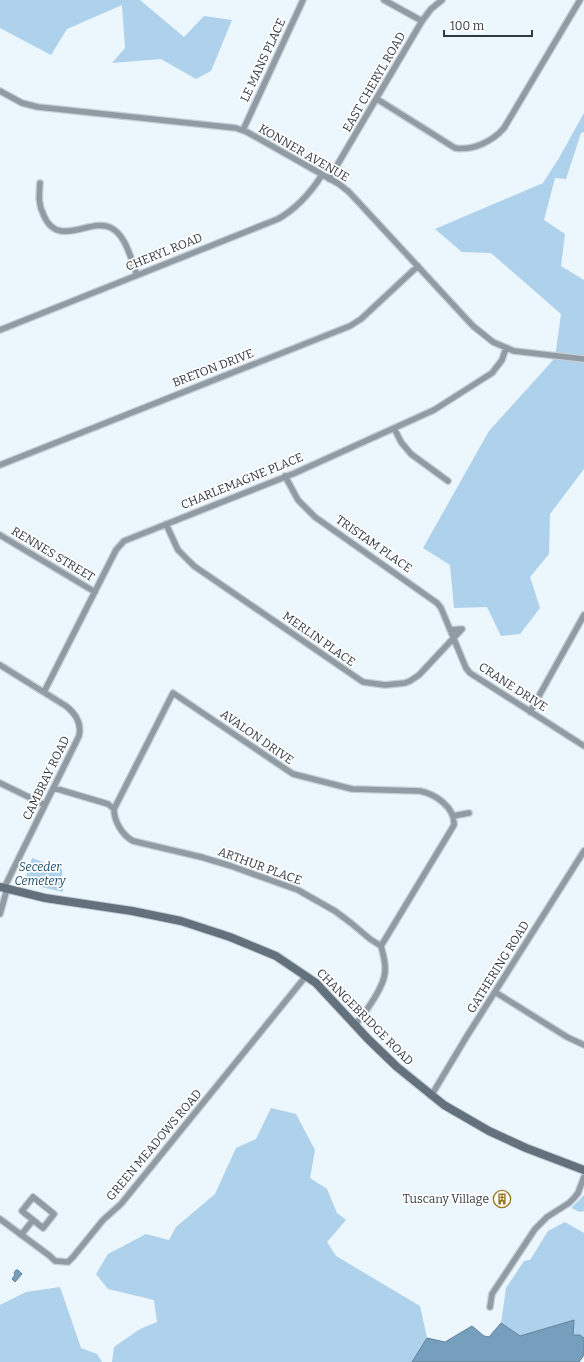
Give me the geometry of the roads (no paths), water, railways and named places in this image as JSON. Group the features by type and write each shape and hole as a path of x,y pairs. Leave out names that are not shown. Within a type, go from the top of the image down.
{"main road":[{"name":"CHANGEBRIDGE ROAD","path":"3,888 45,898 132,911 181,921 217,932 264,950 287,962 323,990 397,1067 431,1096 471,1122 489,1131 526,1148 584,1170"}],"street":[{"name":"LE MANS PLACE","path":"243,130 303,0"},
{"path":"384,0 422,21"},
{"name":"EAST CHERYL ROAD","path":"329,178 422,21 431,9 442,0"},
{"path":"376,98 455,148 471,148 492,139 504,128 580,0"},
{"name":"KONNER AVENUE","path":"0,91 22,102 38,106 243,130 329,178 349,192 473,326 493,342 506,348 522,352 584,359"},
{"name":"CHERYL ROAD","path":"0,330 278,219 288,212 308,193 322,175"},
{"path":"40,183 38,198 41,210 45,220 51,226 66,232 73,232 100,225 112,228 123,239 137,275"},
{"name":"BRETON DRIVE","path":"0,465 350,326 361,319 418,266"},
{"name":"CHARLEMAGNE PLACE","path":"44,692 116,550 124,541 285,476 434,410 492,373 502,360 506,348"},
{"path":"394,428 405,448 448,481"},
{"name":"TRISTAM PLACE","path":"285,476 298,500 314,516 432,598 441,608 450,630"},
{"name":"MERLIN PLACE","path":"166,524 178,550 194,566 363,682 385,685 400,684 410,681 419,675 454,638"},
{"name":"RENNES STREET","path":"0,535 94,592"},
{"path":"530,712 584,615"},
{"path":"450,630 462,629 454,638"},
{"name":"CRANE DRIVE","path":"450,630 466,668 470,673 584,746"},
{"name":"CAMBRAY ROAD","path":"0,665 66,706 72,711 80,724 79,736 3,888 0,914"},
{"name":"AVALON DRIVE","path":"114,809 173,693 290,774 352,789 420,791 439,800 450,810 453,816"},
{"path":"0,783 45,806"},
{"path":"54,788 100,800 114,809"},
{"name":"ARTHUR PLACE","path":"114,809 121,830 133,841 144,845 201,856 298,890 335,911 370,940 381,946"},
{"path":"355,1025 366,1011 383,982 385,971 381,946 452,829 454,821 453,816 469,813"},
{"name":"GATHERING ROAD","path":"431,1096 584,851"},
{"name":"GREEN MEADOWS ROAD","path":"0,1219 55,1261 68,1262 103,1220 121,1204 306,976"},
{"path":"495,992 567,1037 584,1045"},
{"path":"490,1307 492,1294 535,1229 547,1217 569,1203 574,1198 578,1193 584,1177"},
{"path":"33,1197 54,1214 43,1228 33,1220 22,1211 33,1197"},
{"path":"21,1234 33,1220"}],"place":[{"name":"Tuscany Village","path":"502,1199"}],"park label":[{"name":"Seceder Cemetery","path":"40,874"}]}
